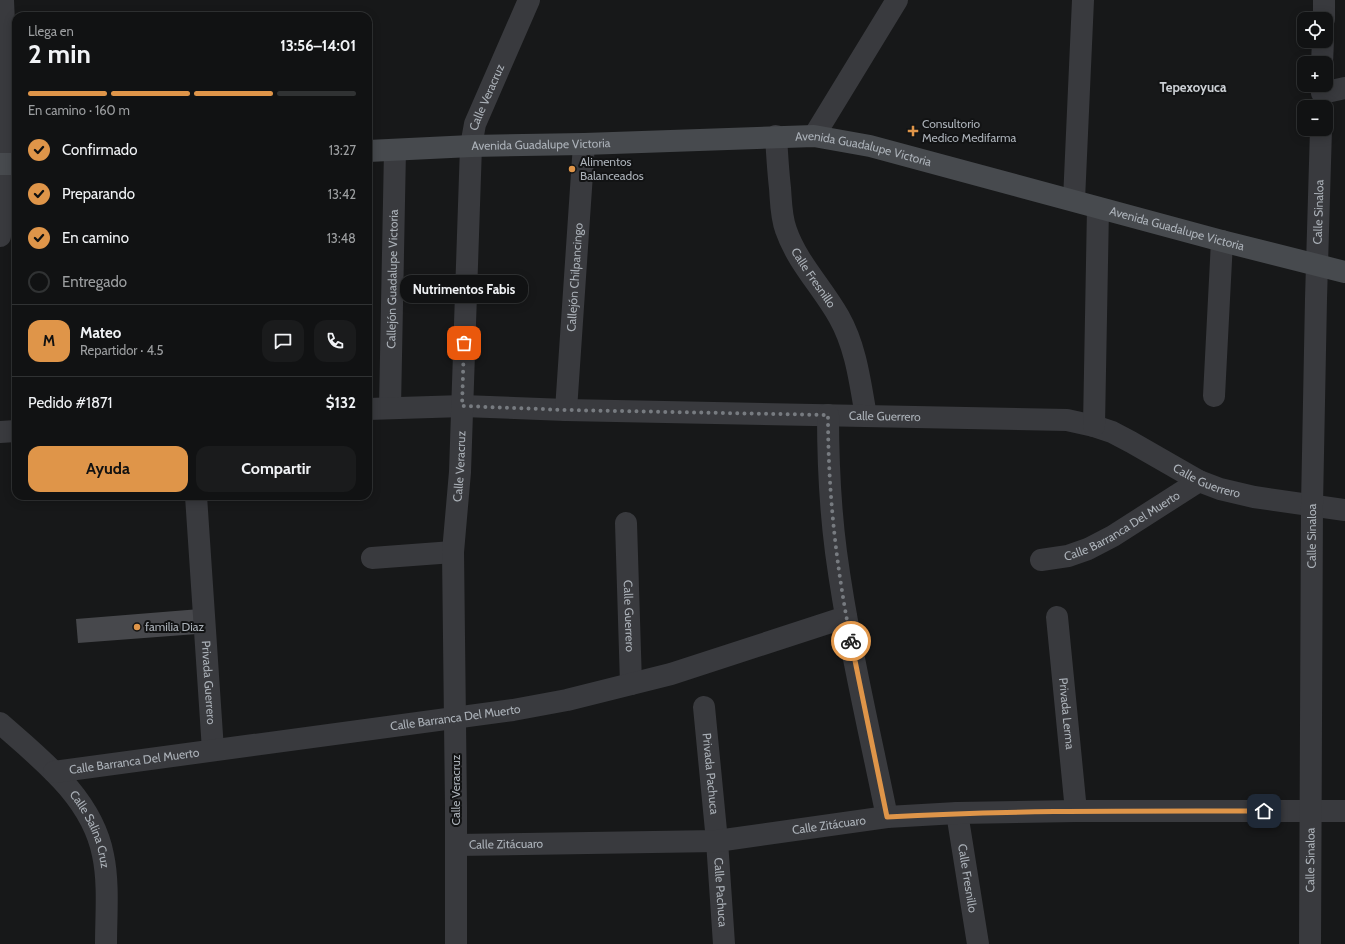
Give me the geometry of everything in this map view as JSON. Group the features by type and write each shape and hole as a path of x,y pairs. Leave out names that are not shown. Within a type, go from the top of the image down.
{"main road":[{"name":"Avenida Guadalupe Victoria","path":"372,151 470,146 584,144 776,136 814,136 870,146 1222,241 1345,272"}],"street":[{"path":"0,236 7,164 7,88 3,0"},
{"name":"Calle Veracruz","path":"456,944 454,552 460,472 470,146 475,124 528,0"},
{"path":"814,136 897,0"},
{"path":"1074,200 1083,0"},
{"path":"1324,0 1324,12"},
{"path":"1322,95 1345,88"},
{"name":"Calle Fresnillo","path":"776,136 781,202 785,228 795,252 826,295 840,318 849,338 856,358 866,416"},
{"name":"Calle Sinaloa","path":"1310,944 1312,505 1321,136"},
{"name":"Callejón Chilpancingo","path":"566,410 584,144"},
{"name":"Callejón Guadalupe Victoria","path":"390,408 395,150"},
{"path":"1094,426 1098,208"},
{"path":"1214,396 1222,241"},
{"name":"Calle Guerrero","path":"372,409 462,406 566,410 1067,420 1112,432 1199,481 1220,489 1254,497 1312,505"},
{"path":"828,415 831,502 836,551 846,618 887,817"},
{"path":"0,432 12,431"},
{"name":"Calle Barranca Del Muerto","path":"1041,560 1068,556 1088,550 1113,536 1199,481"},
{"name":"Privada Guerrero","path":"196,500 213,750"},
{"path":"1312,505 1345,510"},
{"name":"Calle Guerrero","path":"626,523 631,684"},
{"path":"372,558 454,552"},
{"name":"Privada Lerma","path":"1057,617 1076,811"},
{"name":"Calle Barranca Del Muerto","path":"54,772 520,709 671,674 846,618"},
{"name":"Privada Pachuca","path":"704,707 717,841"},
{"name":"Calle Salina Cruz","path":"0,723 54,772 87,813 98,835 103,856 105,876 106,944"},
{"name":"Calle Zitácuaro","path":"456,845 717,841 887,817 957,813 1076,811 1345,811"},
{"name":"Calle Fresnillo","path":"957,813 978,944"},
{"name":"Calle Pachuca","path":"717,841 724,944"}],"building":[{"name":"familia Diaz","path":"200,609 197,634 78,643 76,619"}],"way so far":[{"path":"464,343 462,406 494,406 566,410 828,415 828,459 831,502 836,551 851,641"}],"place":[{"name":"Consultorio Medico Medifarma","path":"913,131"},
{"name":"Alimentos Balanceados","path":"572,169"},
{"name":"Nutrimentos Fabis","path":"464,343"},
{"name":"familia Diaz","path":"137,627"}],"district":[{"name":"Tepexoyuca","path":"1193,87"}],"route":[{"path":"851,641 887,817 957,813 1076,811 1264,811"}]}
